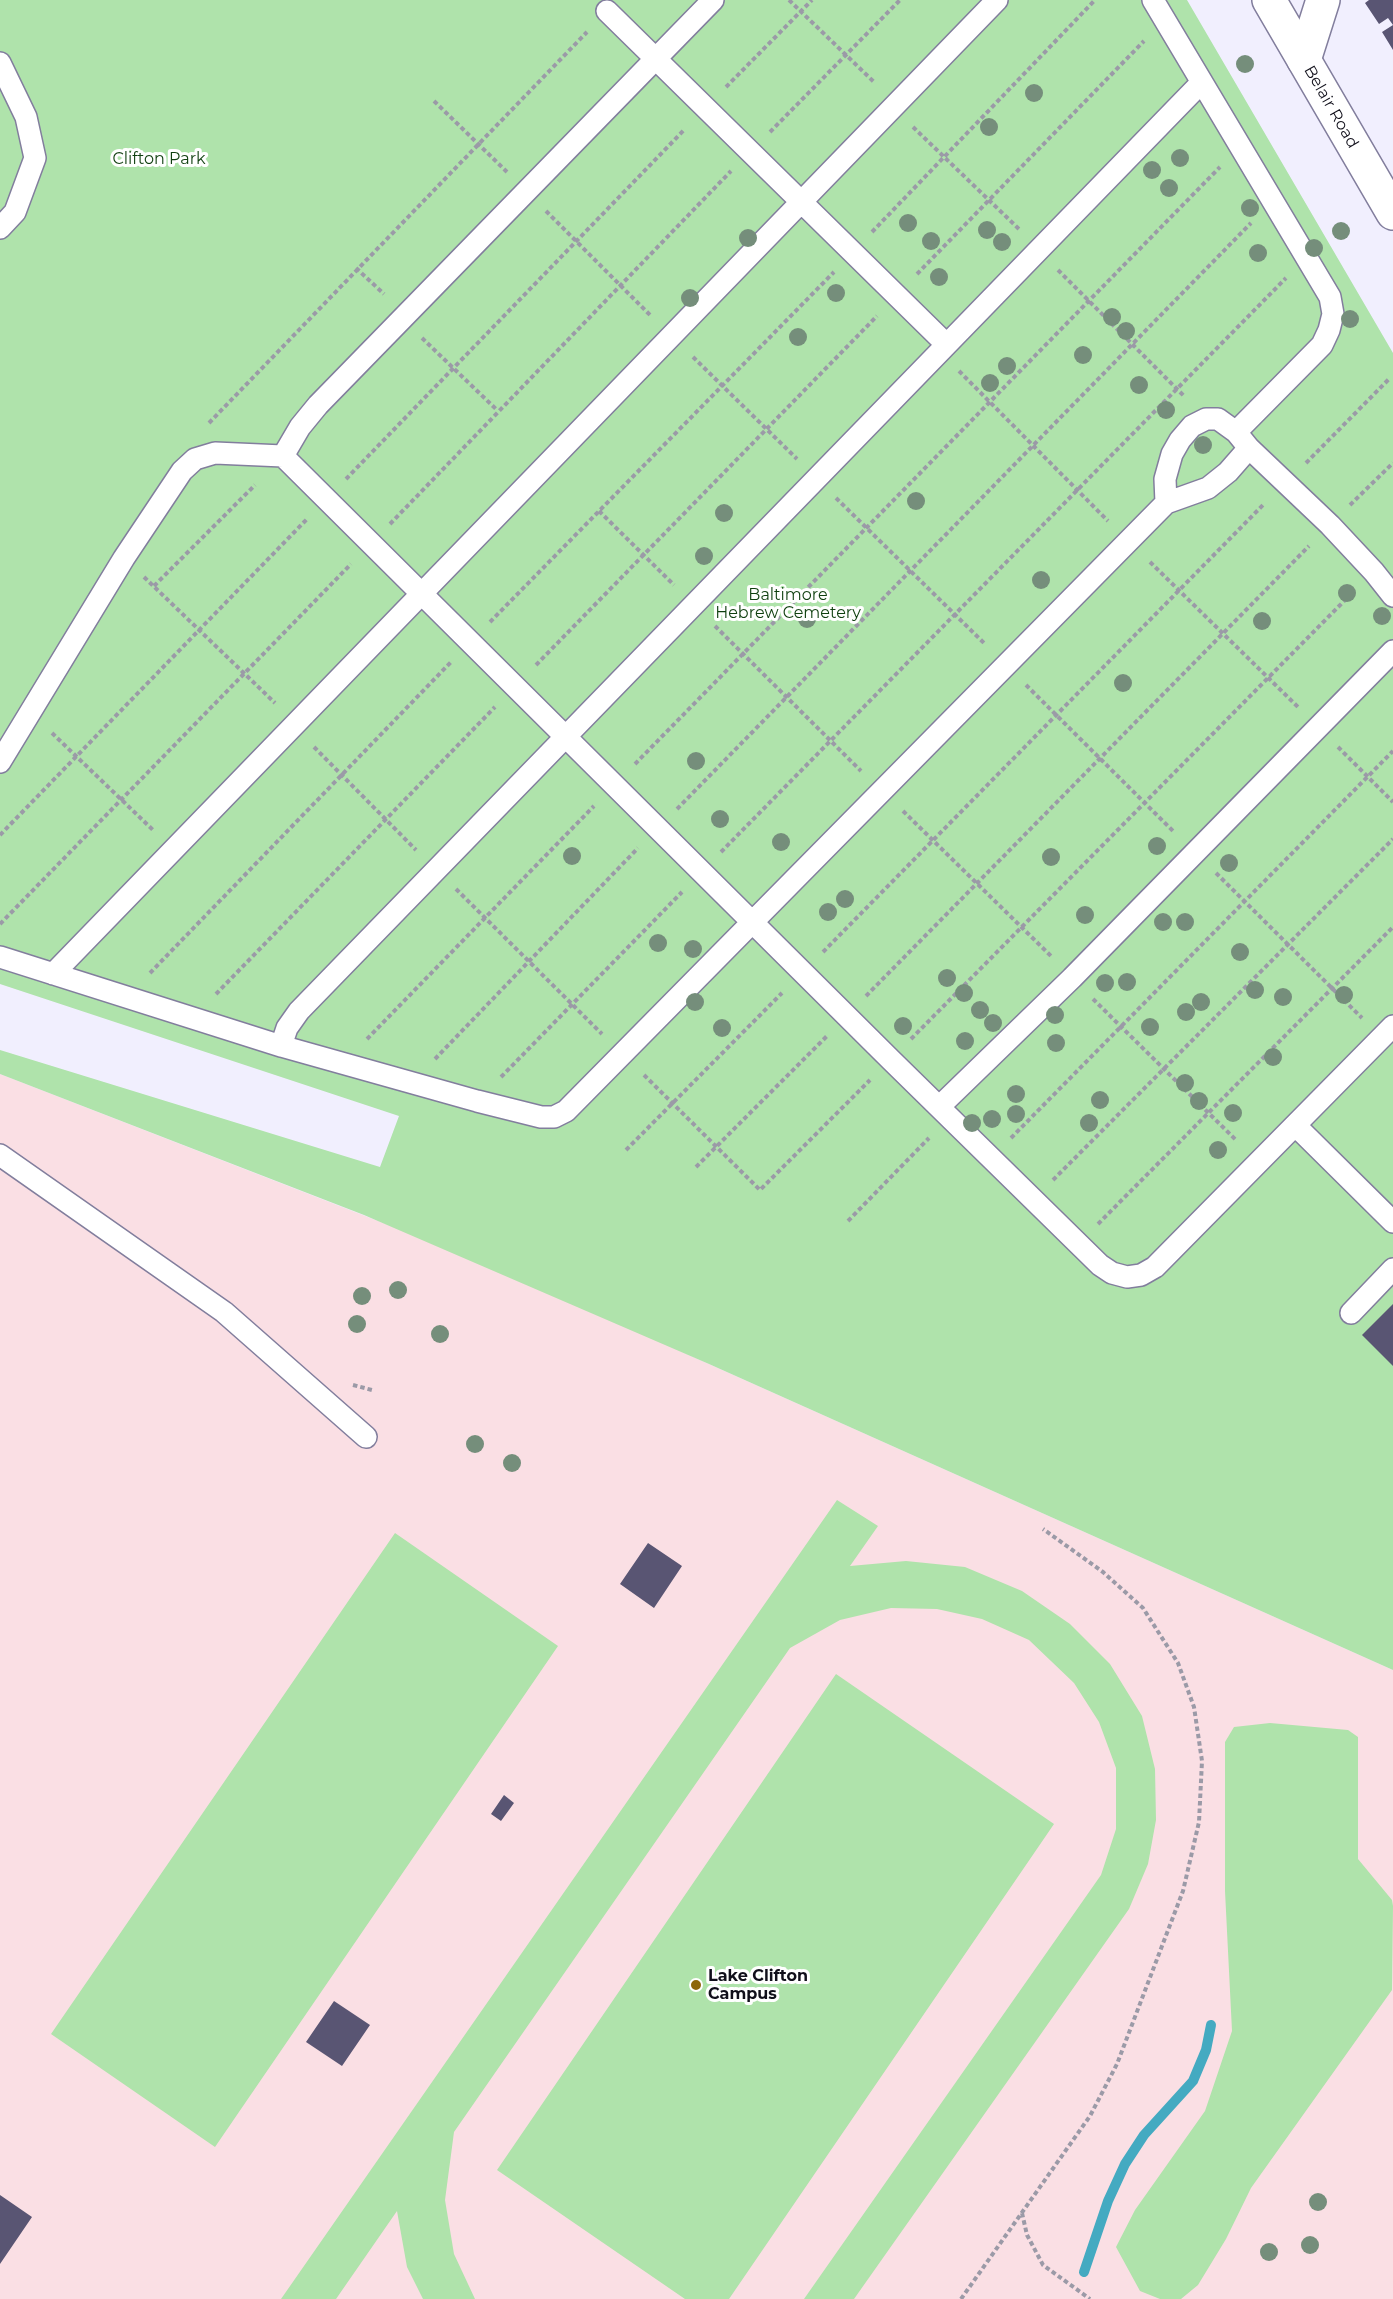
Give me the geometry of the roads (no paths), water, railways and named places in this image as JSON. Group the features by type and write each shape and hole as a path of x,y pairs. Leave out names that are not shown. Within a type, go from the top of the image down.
{"main road":[{"name":"Belair Road","path":"1269,0 1393,213"},
{"path":"1304,60 1323,0"}],"lane":[{"path":"284,456 300,427 318,405 713,0"},
{"path":"52,974 997,0"},
{"path":"0,957 281,1046 477,1101 541,1117 554,1116 566,1111 1166,503 1208,488 1228,472 1242,440 1322,345 1333,314 1330,297 1153,0"},
{"path":"608,11 654,59 897,296 943,348"},
{"path":"0,63 26,117 34,158 15,213 0,228"},
{"path":"281,1046 287,1028 298,1011 1201,83"},
{"path":"1166,503 1165,479 1172,454 1180,440 1192,426 1206,418 1218,419 1330,525 1393,596"},
{"path":"0,762 124,558 182,471 195,459 215,453 284,456 846,1016 1078,1244 1112,1273 1127,1277 1141,1275 1155,1267 1388,1032"},
{"path":"944,1112 1393,651"},
{"path":"1296,1126 1393,1222"},
{"path":"0,1155 224,1312 366,1437"},
{"path":"1351,1313 1393,1269"}],"waterway":[{"path":"1084,2272 1108,2201 1125,2164 1144,2135 1193,2081 1206,2050 1211,2025"}],"place":[{"name":"Lake Clifton Campus","path":"696,1985"}],"park label":[{"name":"Clifton Park","path":"159,159"},
{"name":"Baltimore Hebrew Cemetery","path":"788,604"}]}
